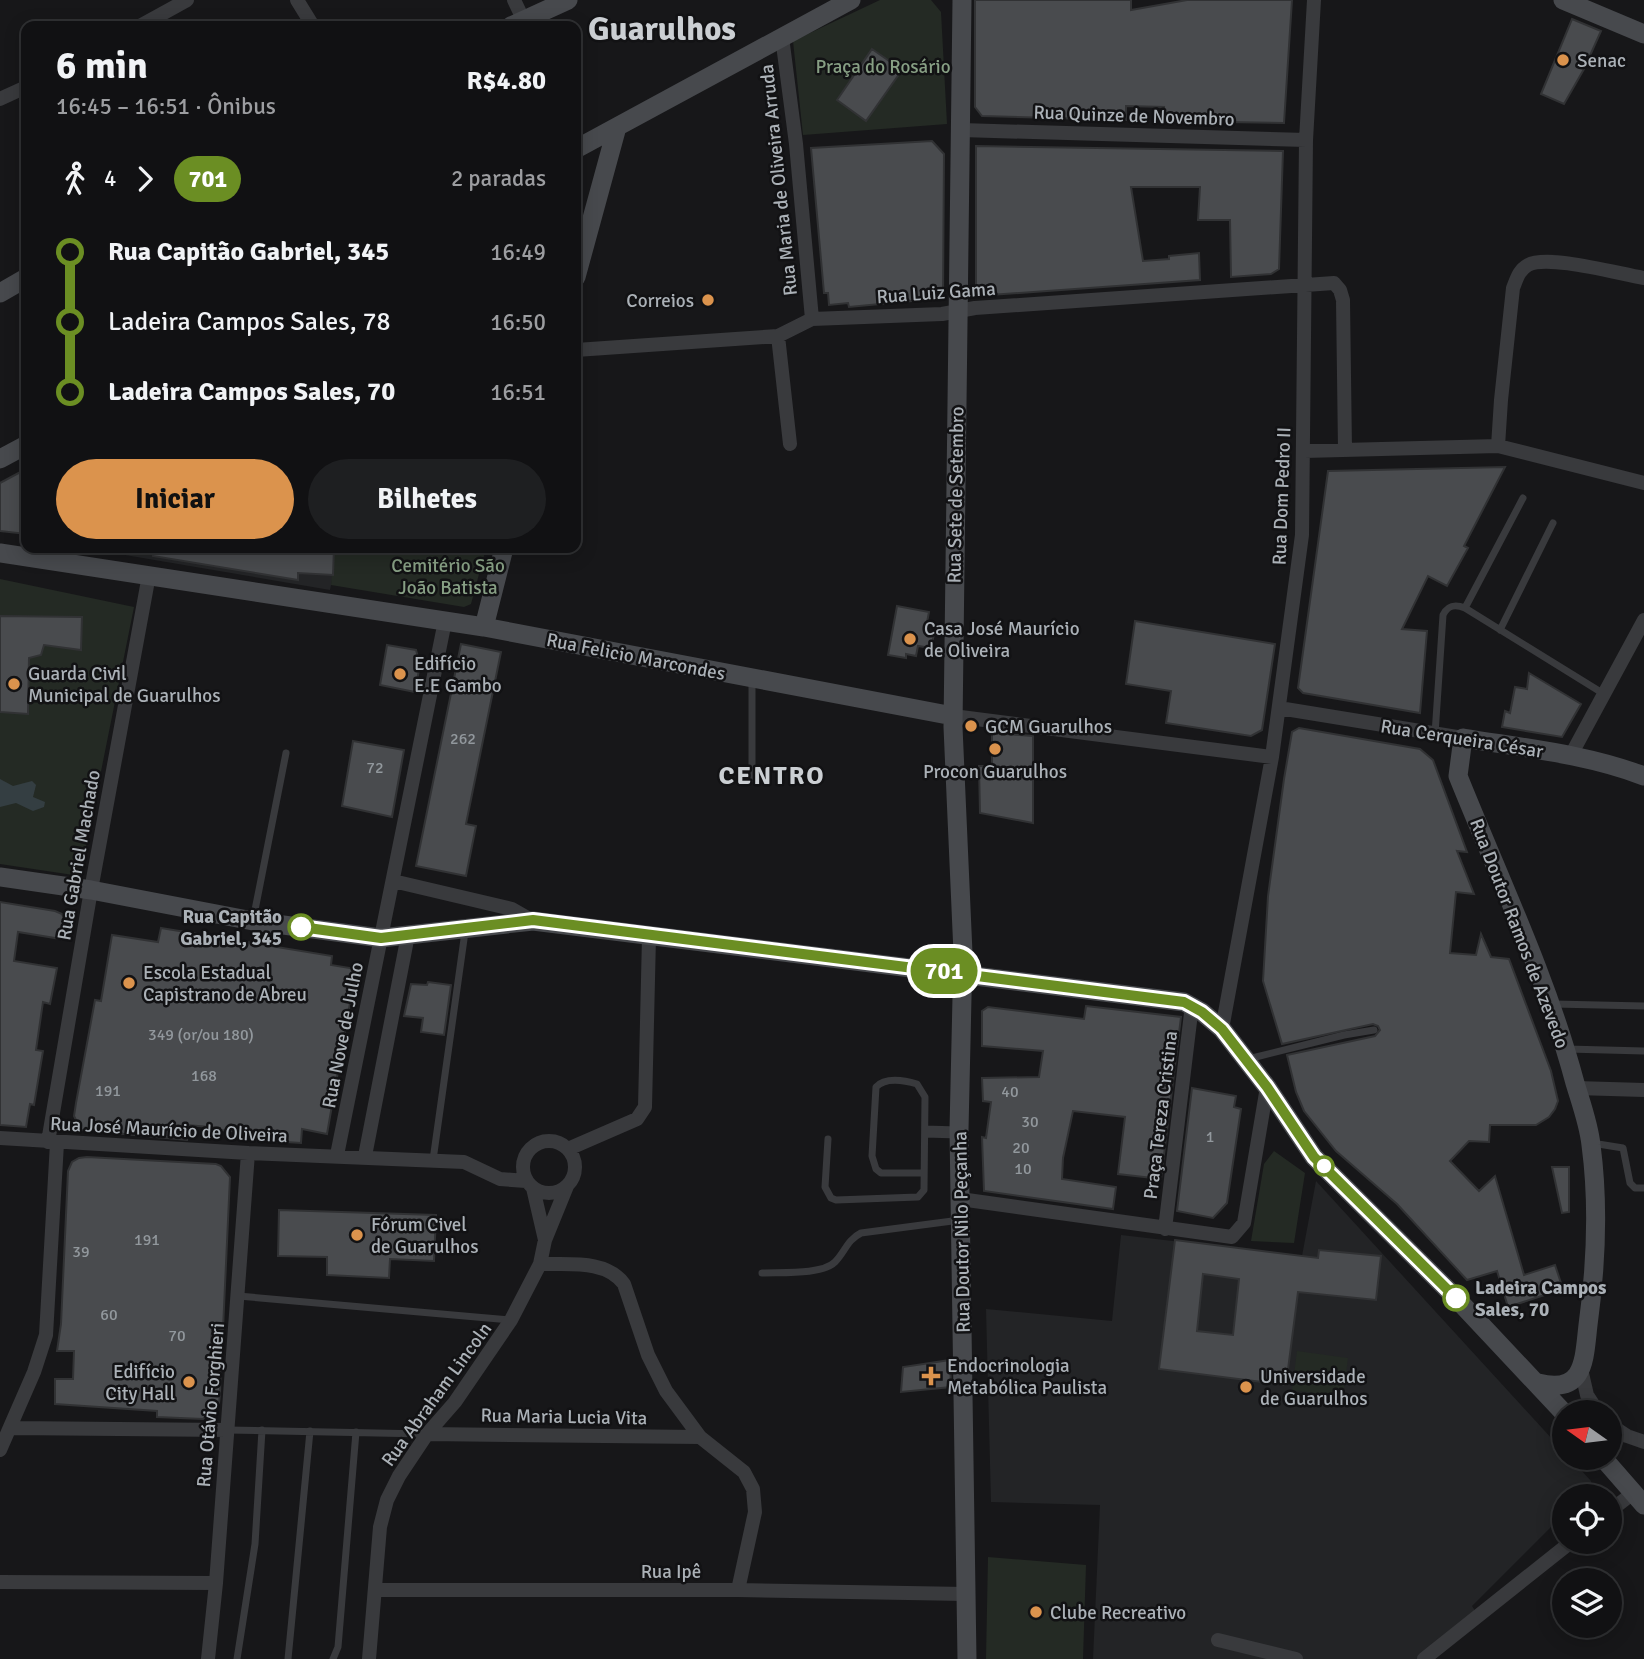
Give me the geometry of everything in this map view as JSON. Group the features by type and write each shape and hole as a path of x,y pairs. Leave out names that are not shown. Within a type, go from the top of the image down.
{"street":[{"path":"149,21 187,0"},
{"path":"297,0 310,21"},
{"path":"514,0 518,21"},
{"path":"524,21 568,0"},
{"path":"581,146 851,0"},
{"name":"Rua Dom Pedro II","path":"1222,1029 1272,757 1302,536 1306,140 1314,0"},
{"path":"1563,0 1644,34"},
{"name":"Rua Sete de Setembro","path":"959,6 961,130 953,716 963,974"},
{"name":"Rua Maria de Oliveira Arruda","path":"782,37 796,144 811,319"},
{"path":"0,99 21,88"},
{"path":"581,259 617,127"},
{"name":"Rua Quinze de Novembro","path":"961,130 1306,140"},
{"path":"1498,446 1513,288 1519,272 1529,264 1547,260 1644,278"},
{"path":"0,293 21,281"},
{"name":"Rua Luiz Gama","path":"581,350 778,336 811,319 1334,283 1343,300 1345,450"},
{"path":"778,336 790,444"},
{"path":"1304,451 1498,446 1644,483"},
{"path":"0,459 21,448"},
{"name":"Rua Felicio Marcondes","path":"0,552 484,627 953,716 1272,757"},
{"path":"484,627 503,553"},
{"name":"Rua Gabriel Machado","path":"0,1450 41,1354 46,1335 53,1142 91,890 149,575"},
{"path":"1571,755 1644,620"},
{"name":"Rua Nove de Julho","path":"337,1155 445,621"},
{"name":"Rua Cerqueira César","path":"1279,708 1571,755 1616,765 1644,776"},
{"name":"Rua Doutor Ramos de Azevedo","path":"1463,738 1458,776 1552,1004 1591,1143 1596,1241 1581,1369"},
{"path":"0,877 91,890 253,921 381,938 533,920 649,937 1184,1002 1192,1005 1222,1029 1267,1087 1314,1157 1553,1400"},
{"path":"393,881 512,909 533,920"},
{"path":"365,1156 408,935"},
{"path":"568,1149 637,1119 645,1107 649,937"},
{"name":"Rua Doutor Nilo Peçanha","path":"963,974 959,1132 967,1659"},
{"name":"Praça Tereza Cristina","path":"1165,1229 1192,1005"},
{"path":"960,1199 1232,1237 1240,1231 1244,1223 1267,1087"},
{"path":"1576,1088 1644,1090"},
{"name":"Rua José Maurício de Oliveira","path":"0,1138 248,1153 464,1162 500,1179 529,1185"},
{"path":"545,1141 553,1141 568,1149 575,1161 574,1175 567,1186 550,1194 529,1185 523,1165 530,1149 545,1141"},
{"name":"Rua Otávio Forghieri","path":"208,1659 248,1153"},
{"name":"Rua Abraham Lincoln","path":"529,1185 545,1240"},
{"name":"Rua Abraham Lincoln","path":"369,1659 380,1527 387,1500 399,1476 427,1434 456,1402 511,1320 540,1264 545,1240 567,1186"},
{"path":"540,1264 599,1267 617,1275 624,1284 648,1355 660,1379 700,1437 744,1472 753,1489 755,1511 738,1590"},
{"path":"1538,1383 1564,1386 1574,1380 1581,1369"},
{"path":"1581,1369 1590,1400"},
{"path":"11,1428 227,1430"},
{"path":"1622,1431 1644,1443"},
{"name":"Rua Maria Lucia Vita","path":"427,1434 700,1437"},
{"path":"1613,1470 1638,1499"},
{"path":"1424,1659 1556,1554"},
{"path":"0,1582 216,1583"},
{"name":"Rua Ipê","path":"376,1590 738,1590 966,1594"},
{"path":"1219,1640 1296,1659"}],"lane":[{"path":"1465,608 1523,498"},
{"path":"1500,629 1553,523"},
{"path":"1435,734 1443,615 1451,606 1465,608 1604,694"},
{"path":"752,679 752,779"},
{"path":"253,921 286,753"},
{"path":"433,1160 465,928"},
{"path":"1552,1004 1644,1006"},
{"path":"1246,1059 1374,1030"},
{"path":"1566,1049 1644,1051"},
{"path":"828,1139 825,1187 826,1193 836,1200 918,1197 924,1190 925,1097 921,1087 911,1082 890,1080 879,1083 874,1093 873,1163 876,1169 888,1174 924,1173"},
{"path":"925,1132 959,1132"},
{"path":"1591,1143 1623,1148 1630,1184 1635,1188 1644,1188"},
{"path":"762,1273 828,1267 836,1262 853,1237 861,1233 961,1220"},
{"path":"238,1296 511,1320"},
{"path":"227,1430 427,1434"},
{"path":"237,1659 252,1566 261,1430"},
{"path":"288,1659 310,1431"},
{"path":"333,1659 338,1647 356,1432"}],"shaded area":[{"path":"113,553 334,553 330,590"},
{"path":"0,779 13,786 32,781 36,785 33,797 45,802 44,807 33,811 16,803 0,807"},
{"name":"Universidade de Guarulhos","path":"1316,1181 1552,1439 1552,1470 1581,1470 1591,1484 1552,1484 1552,1526 1472,1606 1479,1617 1434,1659 1093,1659 1100,1505 991,1502 986,1309 1112,1321 1121,1235 1302,1256"}],"green space":[{"name":"Praça do Rosário","path":"880,0 931,0 941,12 947,124 803,135 793,41"},
{"name":"Cemitério São João Batista","path":"334,553 485,553 471,604 464,607 331,585"},
{"path":"0,579 134,607 80,876 0,864"},
{"path":"1274,1151 1305,1173 1294,1243 1251,1241 1264,1164"},
{"path":"1297,1351 1348,1358 1343,1397 1292,1390"},
{"name":"Clube Recreativo","path":"988,1557 1086,1565 1083,1659 986,1659"}],"building":[{"path":"975,0 1131,0 1131,10 1187,0 1292,0 1284,123 1163,121 1164,107 1126,106 1126,120 982,116 975,107"},
{"name":"Senac","path":"1572,19 1601,31 1564,104 1541,94"},
{"path":"872,49 902,70 866,121 837,100"},
{"path":"932,141 944,154 943,298 849,307 848,303 829,305 828,293 824,293 811,148"},
{"path":"976,146 1283,151 1279,269 1271,274 1231,277 1230,220 1198,220 1200,187 1131,187 1143,261 1199,253 1200,280 976,296"},
{"path":"1505,467 1464,546 1468,548 1447,586 1428,576 1402,629 1427,631 1420,713 1303,693 1298,688 1328,471"},
{"path":"21,472 21,533 0,531 0,483"},
{"path":"153,553 334,553 333,575 298,573 298,580 153,556"},
{"path":"897,606 929,612 925,633 934,634 931,648 918,646 916,656 906,654 906,658 888,655"},
{"name":"Guarda Civil Municipal de Guarulhos","path":"0,616 82,617 81,650 44,645 41,655 29,658 28,714 0,712"},
{"path":"1135,621 1275,644 1262,730 1251,736 1166,723 1171,691 1126,684"},
{"path":"461,644 501,652 466,824 476,826 466,876 416,866"},
{"name":"Edifício E.E Gambo","path":"387,645 416,650 420,664 415,692 380,685"},
{"path":"1529,673 1581,704 1562,737 1502,727 1505,711 1510,713 1515,687 1527,689"},
{"path":"1299,728 1420,749 1433,760 1467,852 1457,851 1474,894 1456,892 1450,953 1476,955 1481,934 1491,957 1509,959 1551,1071 1558,1101 1549,1117 1536,1125 1490,1125 1489,1142 1469,1141 1450,1161 1479,1191 1495,1176 1524,1275 1555,1265 1563,1289 1508,1307 1497,1271 1467,1280 1397,1204 1336,1151 1304,1111 1296,1092 1287,1055 1375,1036 1380,1030 1373,1024 1282,1044 1263,981 1268,896 1284,779 1292,732"},
{"path":"992,733 1033,736 1033,823 980,813 979,766 992,766"},
{"path":"353,741 404,750 392,817 342,806"},
{"path":"0,902 55,911 62,914 64,919 61,939 18,932 14,961 57,968 50,1004 43,1002 36,1050 43,1051 34,1105 30,1104 26,1127 0,1125"},
{"path":"161,928 332,956 331,965 356,969 327,1134 302,1129 301,1143 240,1139 241,1132 188,1125 187,1140 81,1130 74,1116 76,1103 95,1000 101,1001 112,935 158,942"},
{"path":"428,982 451,985 444,1035 421,1032 423,1018 404,1016 411,984 427,985"},
{"path":"1086,1006 1181,1017 1161,1179 1118,1174 1125,1117 1073,1111 1063,1158 1062,1179 1116,1187 1113,1209 984,1191 982,1137 986,1138 991,1102 983,1101 982,1078 1039,1077 1043,1051 982,1046 982,1011 988,1007 1084,1019"},
{"path":"1192,1088 1236,1096 1234,1107 1241,1109 1227,1203 1213,1218 1177,1211"},
{"path":"87,1157 216,1164 230,1177 223,1329 212,1329 210,1362 221,1362 219,1403 203,1419 157,1417 157,1411 55,1404 55,1379 73,1379 74,1351 57,1351 61,1324 68,1171 72,1162"},
{"path":"1552,1167 1569,1167 1569,1212 1562,1213"},
{"name":"Fórum Civel de Guarulhos","path":"279,1210 436,1215 434,1261 390,1259 389,1278 327,1275 327,1257 278,1256"},
{"path":"1175,1240 1318,1258 1319,1250 1381,1256 1376,1300 1298,1292 1286,1385 1159,1369","holes":["1203,1274 1239,1279 1233,1335 1197,1331"]},
{"name":"Endocrinologia Metabólica Paulista","path":"950,1360 951,1387 901,1392 903,1367"}],"bus line":[{"name":"701","path":"301,927 381,938 533,920 649,937 1184,1002 1202,1012 1222,1029 1267,1087 1314,1157 1456,1298"}],"place":[{"name":"Senac","path":"1563,60"},
{"name":"Correios","path":"708,300"},
{"name":"Casa José Maurício de Oliveira","path":"910,639"},
{"name":"Edifício E.E Gambo","path":"400,674"},
{"name":"Guarda Civil Municipal de Guarulhos","path":"14,684"},
{"name":"GCM Guarulhos","path":"971,726"},
{"name":"Procon Guarulhos","path":"995,749"},
{"name":"Rua Capitão Gabriel, 345","path":"301,927"},
{"name":"Escola Estadual Capistrano de Abreu","path":"129,983"},
{"name":"Fórum Civel de Guarulhos","path":"357,1235"},
{"name":"Ladeira Campos Sales, 70","path":"1456,1298"},
{"name":"Endocrinologia Metabólica Paulista","path":"931,1376"},
{"name":"Edifício City Hall","path":"189,1382"},
{"name":"Universidade de Guarulhos","path":"1246,1387"},
{"name":"Clube Recreativo","path":"1036,1612"}],"district":[{"name":"Guarulhos","path":"662,28"},
{"name":"CENTRO","path":"772,775"}]}
